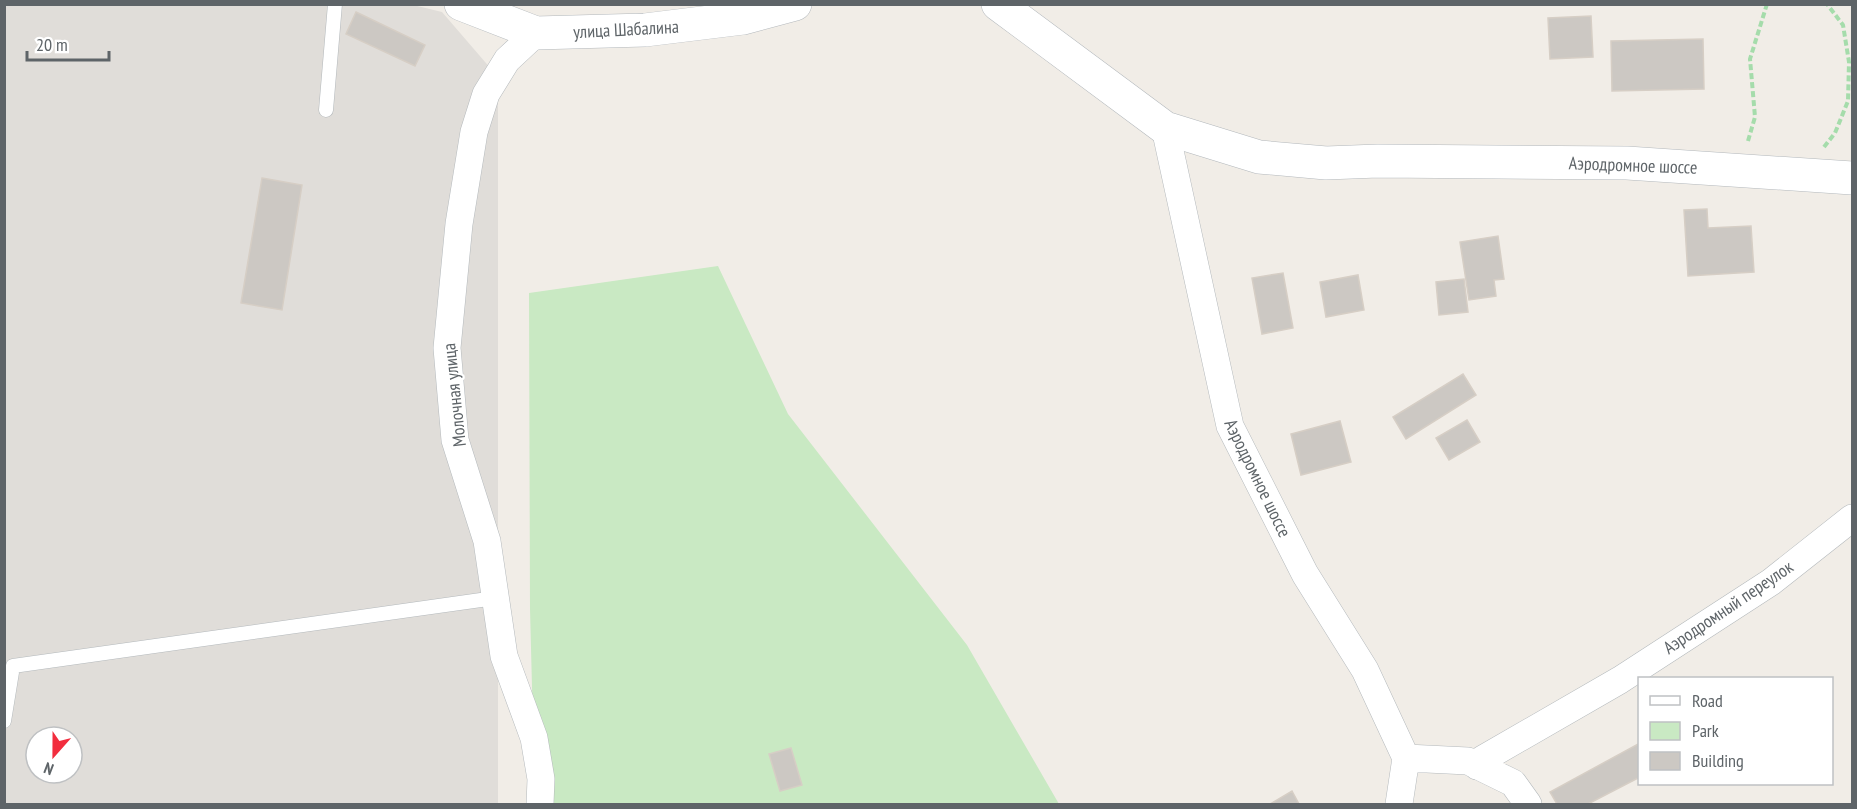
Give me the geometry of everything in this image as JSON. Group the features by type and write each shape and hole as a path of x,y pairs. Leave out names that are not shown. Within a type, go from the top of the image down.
{"street":[{"name":"улица Шабалина","path":"461,4 536,33 645,30 743,18 795,4"},
{"name":"Аэродромное шоссе","path":"998,4 1165,129 1259,157 1326,163 1378,161 1627,163 1852,178"},
{"name":"Молочная улица","path":"536,33 507,60 486,94 474,132 459,224 447,348 455,440 487,540 504,656 534,738 541,779 540,804"},
{"name":"Аэродромное шоссе","path":"1165,129 1230,426 1305,574 1365,670 1406,758"},
{"name":"Аэродромный переулок","path":"1477,766 1483,759 1620,680 1771,582 1852,518"},
{"path":"1399,804 1406,758 1468,761 1513,783 1528,804"}],"lane":[{"path":"326,110 334,4"},
{"path":"4,721 13,666 495,598"}],"path":[{"path":"1708,168 1748,141 1755,117 1750,59 1767,4"},
{"path":"1801,175 1835,134 1848,101 1849,62 1843,25 1827,4"}],"shaded area":[{"path":"409,4 442,12 498,77 498,804 5,804 5,5"}],"green space":[{"path":"718,266 788,414 967,645 1059,804 535,804 530,609 529,293"}],"building":[{"path":"356,12 425,45 415,66 346,34"},
{"path":"1591,16 1593,57 1550,59 1548,18"},
{"path":"1703,39 1704,89 1612,91 1611,41"},
{"path":"262,178 302,185 282,310 241,303"},
{"path":"1707,209 1708,228 1751,226 1754,272 1688,276 1684,210"},
{"path":"1498,236 1504,279 1494,280 1496,296 1469,300 1460,242"},
{"path":"1283,273 1293,328 1262,334 1252,278"},
{"path":"1358,275 1364,310 1326,317 1320,282"},
{"path":"1464,279 1468,312 1439,315 1436,282"},
{"path":"1463,374 1476,395 1406,439 1393,417"},
{"path":"1467,420 1480,442 1449,460 1436,438"},
{"path":"1340,421 1351,462 1301,475 1291,434"},
{"path":"1638,744 1638,778 1588,804 1557,804 1550,792"},
{"path":"791,748 802,785 780,791 769,754"},
{"path":"1292,791 1299,804 1270,804"}]}
